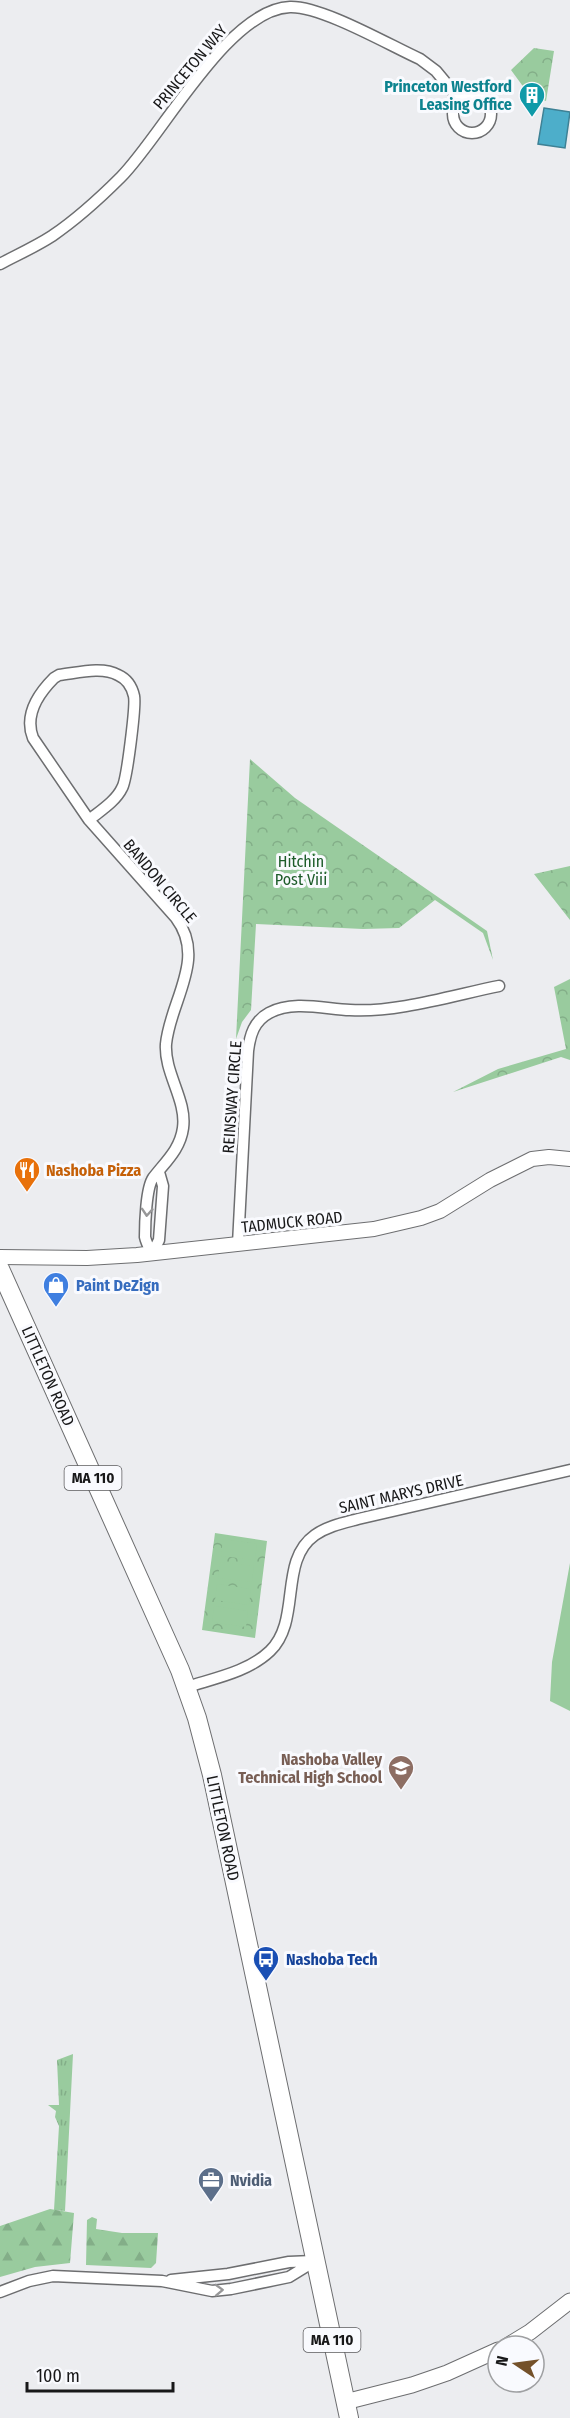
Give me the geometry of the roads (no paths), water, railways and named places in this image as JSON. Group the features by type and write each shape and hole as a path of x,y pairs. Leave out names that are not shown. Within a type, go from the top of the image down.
{"main road":[{"name":"LITTLETON ROAD","path":"0,1269 187,1687 202,1734 347,2410"},
{"path":"527,2334 570,2301"},
{"path":"347,2410 447,2373 486,2355"}],"street":[{"name":"PRINCETON WAY","path":"0,264 51,237 97,200 123,175 187,89 211,62 244,27 259,16 273,10 289,7 310,9 420,59 435,70 460,100"},
{"name":"BANDON CIRCLE","path":"89,820 123,787 127,773 135,707 134,694 128,682 118,674 104,670 59,675 49,683 29,714 29,722 33,738 89,820 176,918 189,943 187,972 166,1044 168,1066 183,1117 183,1130 176,1150 151,1181 145,1239 152,1254"},
{"name":"REINSWAY CIRCLE","path":"238,1244 248,1051 253,1029 258,1021 271,1012 286,1008 368,1011 499,986"},
{"name":"TADMUCK ROAD","path":"0,1257 87,1258 152,1254 341,1234 396,1225 440,1211 490,1180 532,1159 549,1157 570,1159"},
{"name":"SAINT MARYS DRIVE","path":"187,1687 236,1672 270,1651 285,1630 300,1553 314,1535 332,1526 358,1519 570,1470"},
{"path":"0,2292 29,2281 53,2276 162,2281 212,2291 290,2277 315,2261"}],"water":[{"path":"544,108 570,112 565,148 538,144"}],"place":[{"name":"Princeton Westford Leasing Office","path":"532,118"},
{"name":"Nashoba Pizza","path":"27,1193"},
{"name":"Paint DeZign","path":"56,1308"},
{"name":"Nashoba Valley Technical High School","path":"401,1791"},
{"name":"Nashoba Tech","path":"266,1982"},
{"name":"Nvidia","path":"211,2203"}],"park label":[{"name":"Hitchin Post Viii","path":"301,870"}]}
